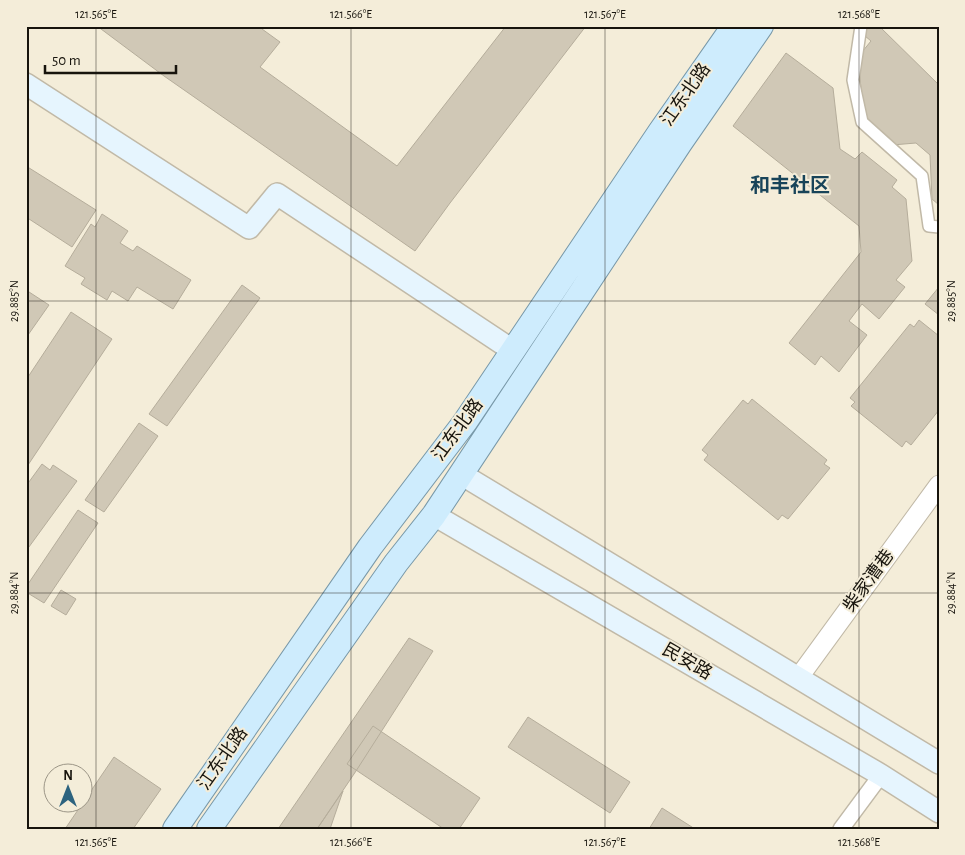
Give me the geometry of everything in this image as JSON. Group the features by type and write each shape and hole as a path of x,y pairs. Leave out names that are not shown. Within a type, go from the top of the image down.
{"main road":[{"name":"江东北路","path":"175,829 370,547 465,422 660,132 734,26"},
{"name":"江东北路","path":"209,829 396,563 434,515 680,143 761,26"},
{"path":"26,84 249,228 277,194 512,350"},
{"path":"461,474 939,763"},
{"name":"民安路","path":"434,515 882,776 939,812"}],"street":[{"path":"861,26 853,80 862,122 922,176 929,226 939,227"},
{"name":"柴家漕巷","path":"799,678 939,486"},
{"path":"841,829 882,776"}],"building":[{"path":"97,26 263,26 262,29 280,42 260,67 397,166 506,26 586,26 415,251 164,76"},
{"path":"853,26 879,26 939,85 939,205 932,199 930,155 916,143 892,145 864,121 858,57 871,41"},
{"path":"786,53 833,88 840,149 855,159 862,152 897,180 892,187 906,199 912,261 896,280 905,287 879,319 862,304 849,321 867,335 839,372 821,356 815,365 789,343 861,252 859,226 733,126"},
{"path":"26,166 96,210 72,247 26,217"},
{"path":"102,214 128,231 120,243 133,251 137,246 191,280 173,309 137,287 128,301 112,291 107,300 81,284 85,278 65,266 91,224 95,227"},
{"path":"242,285 260,298 167,426 149,414"},
{"path":"939,287 939,315 925,304"},
{"path":"26,290 49,305 28,335 26,334"},
{"path":"71,312 112,339 26,468 26,380"},
{"path":"919,320 939,336 939,410 911,445 906,441 902,447 851,406 855,402 850,398 910,324 914,327"},
{"path":"752,399 827,460 824,464 830,468 788,519 782,515 778,520 704,460 708,455 702,450 743,400 748,404"},
{"path":"139,423 158,436 104,512 85,500"},
{"path":"42,464 50,470 53,465 77,481 26,551 26,486"},
{"path":"78,510 98,523 44,603 26,592 26,587"},
{"path":"61,590 76,599 66,615 51,606"},
{"path":"409,638 433,651 317,829 278,829"},
{"path":"528,717 630,782 610,813 508,747"},
{"path":"373,726 480,798 459,829 444,829 347,764"},
{"path":"114,757 161,789 133,829 65,829 77,812 92,812 92,789"},
{"path":"343,791 330,829 317,829"},
{"path":"662,808 695,829 649,829"}],"district":[{"name":"和丰社区","path":"790,186"}]}
